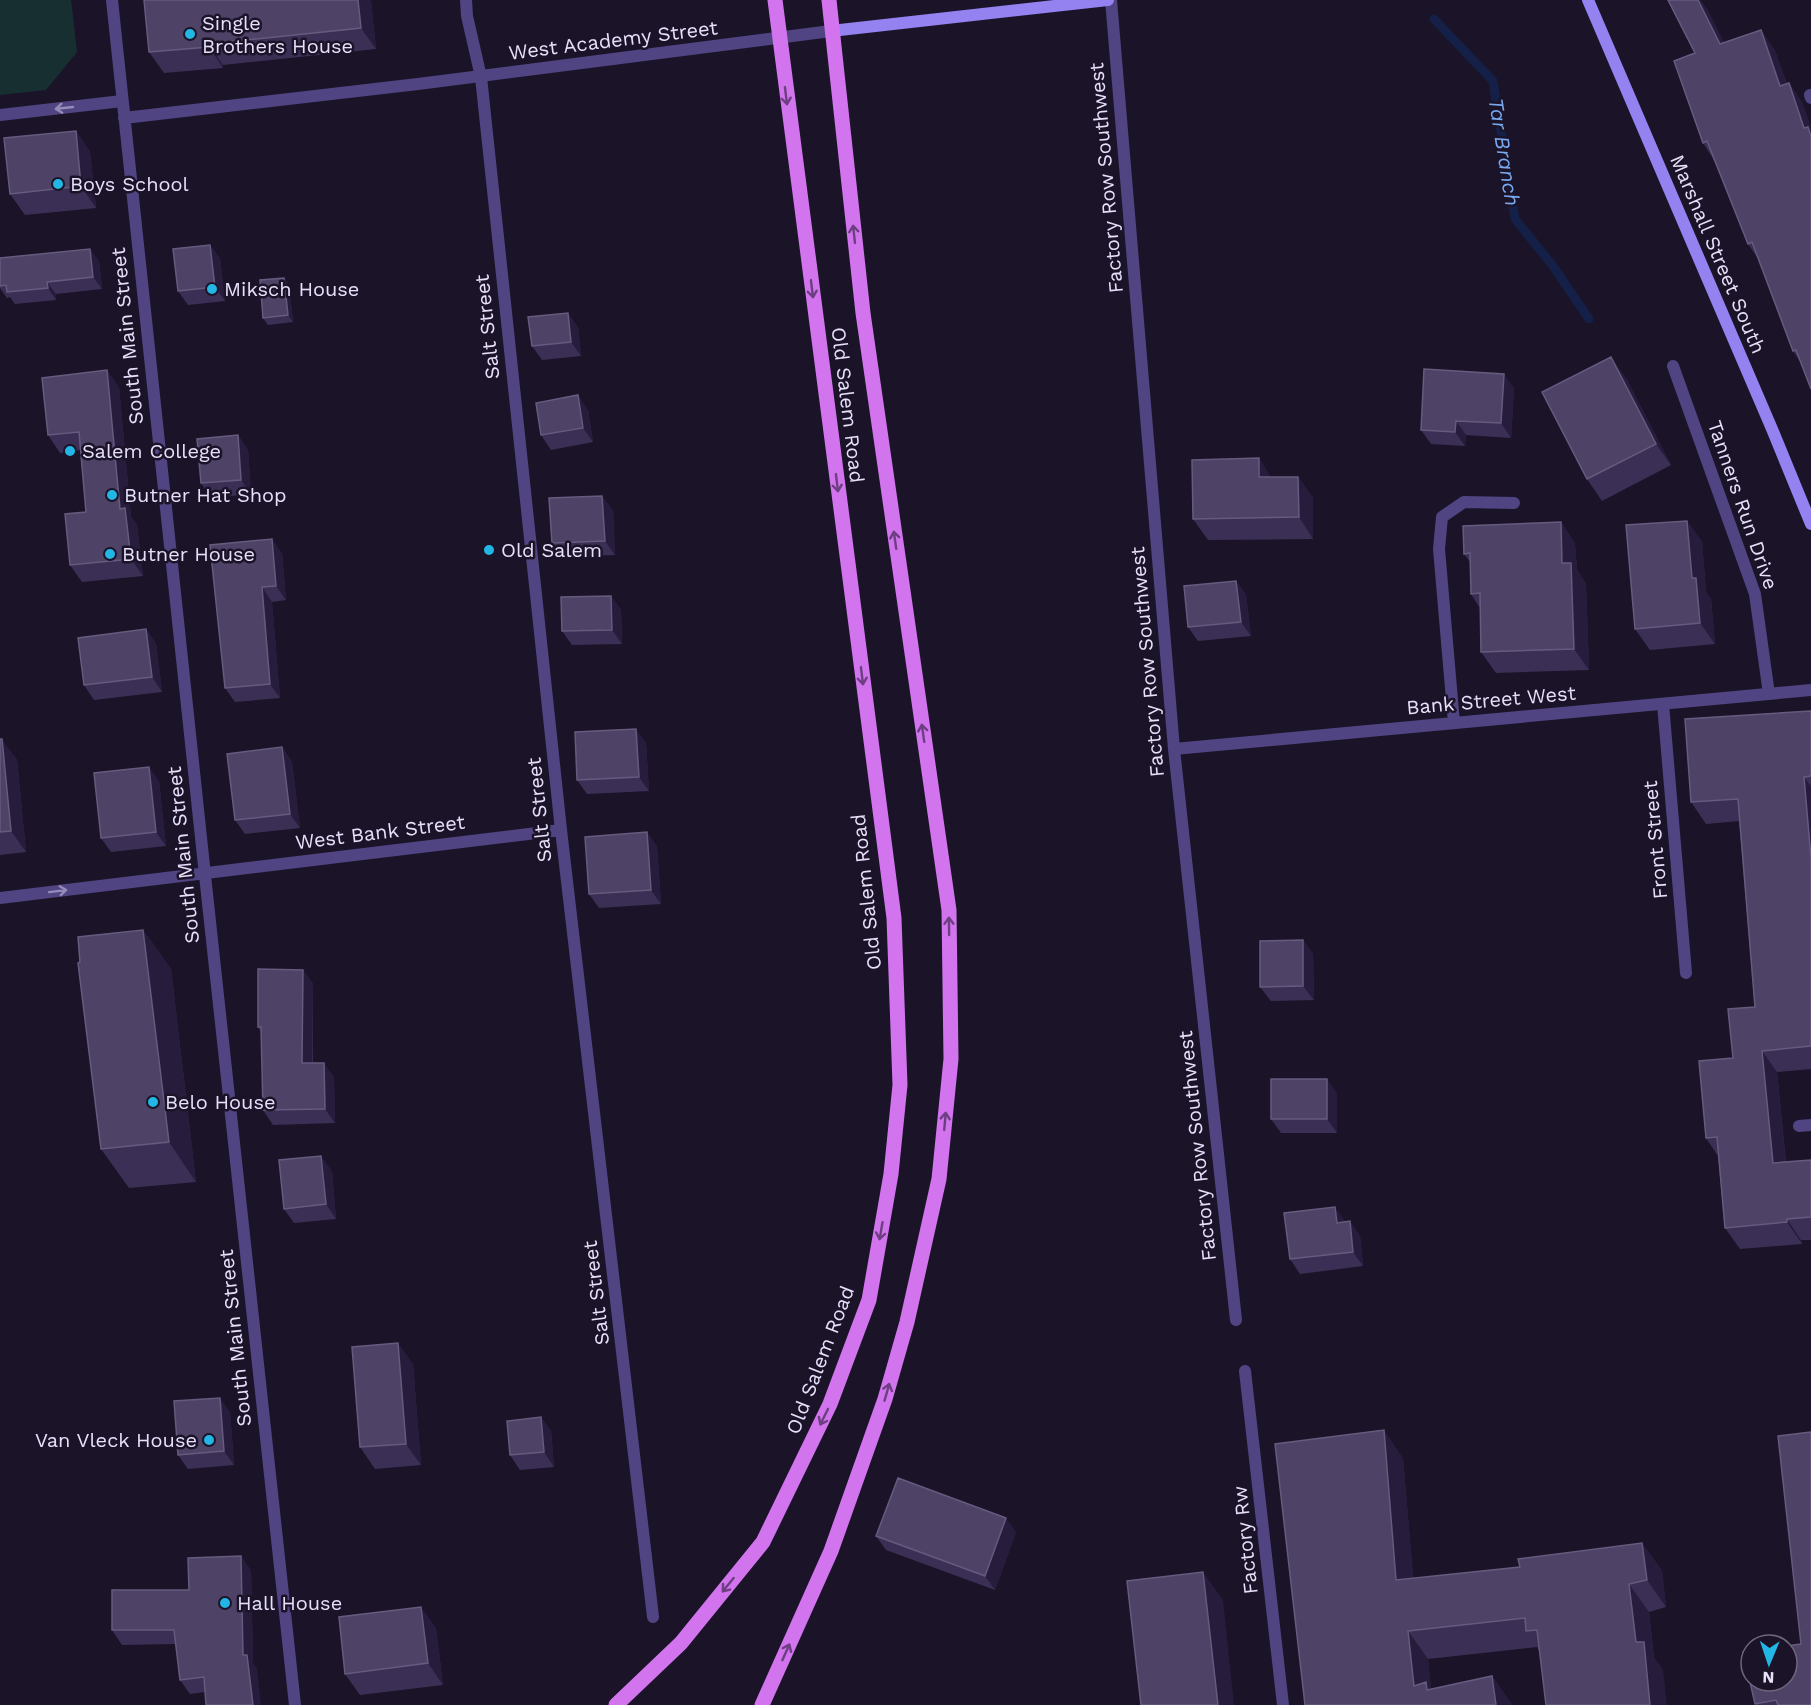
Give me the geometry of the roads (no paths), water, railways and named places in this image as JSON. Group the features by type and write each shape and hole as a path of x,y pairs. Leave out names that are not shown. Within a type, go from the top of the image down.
{"main road":[{"name":"Old Salem Road","path":"616,1705 681,1643 764,1542 830,1404 869,1300 891,1174 900,1086 894,918 774,0"},
{"name":"Old Salem Road","path":"762,1705 831,1551 885,1399 907,1322 939,1179 951,1059 949,910 863,313 829,0"},
{"name":"West Academy Street","path":"831,31 1109,0"},
{"name":"Marshall Street South","path":"1588,0 1811,524"}],"street":[{"name":"South Main Street","path":"112,0 295,1705"},
{"name":"Salt Street","path":"466,0 481,77 561,830 653,1617"},
{"name":"Factory Row Southwest","path":"1109,0 1174,749 1236,1320"},
{"name":"West Academy Street","path":"124,118 481,77 831,31"},
{"path":"0,115 122,101"},
{"name":"Tanners Run Drive","path":"1673,366 1755,594 1770,694"},
{"path":"1454,723 1439,549 1442,517 1464,502 1514,503"},
{"name":"Bank Street West","path":"1174,749 1811,690"},
{"name":"Front Street","path":"1663,704 1686,973"},
{"name":"West Bank Street","path":"0,898 561,830"},
{"name":"Factory Rw","path":"1245,1371 1283,1705"}],"waterway":[{"name":"Tar Branch","path":"1434,19 1493,81 1515,219 1553,266 1589,319"}],"place":[{"name":"Single Brothers House","path":"190,34"},
{"name":"Boys School","path":"58,184"},
{"name":"Miksch House","path":"212,289"},
{"name":"Salem College","path":"70,451"},
{"name":"Butner Hat Shop","path":"112,495"},
{"name":"Old Salem","path":"489,550"},
{"name":"Butner House","path":"110,554"},
{"name":"Belo House","path":"153,1102"},
{"name":"Van Vleck House","path":"209,1440"},
{"name":"Hall House","path":"225,1603"}]}
